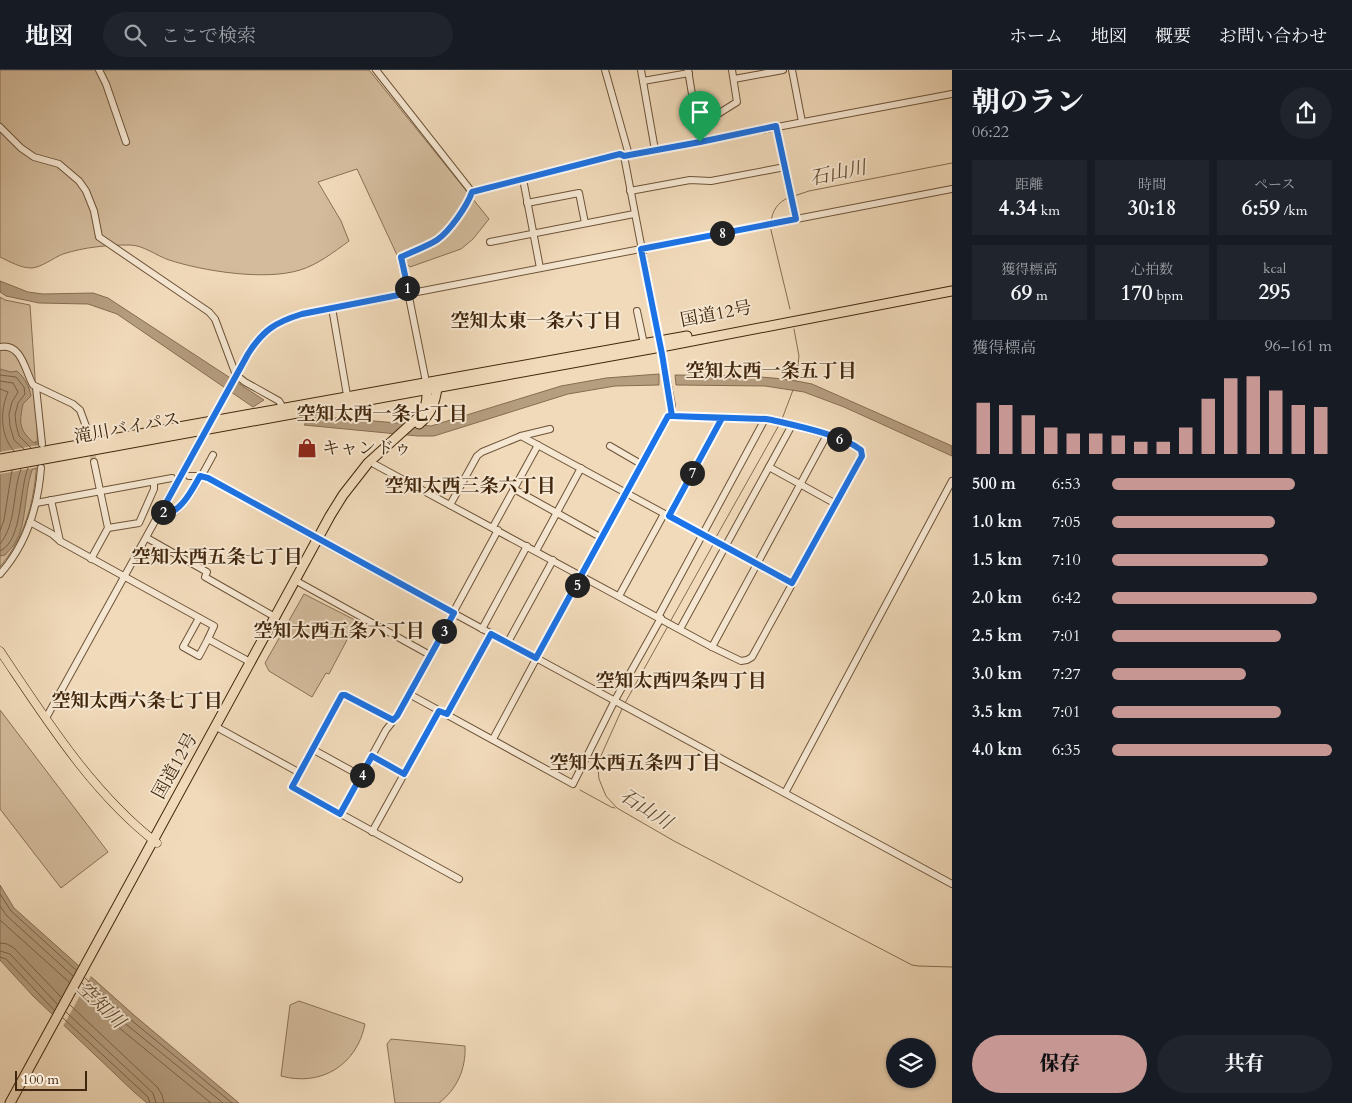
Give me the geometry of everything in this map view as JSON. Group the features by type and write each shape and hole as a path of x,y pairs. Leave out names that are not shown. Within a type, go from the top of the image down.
{"highway":[{"name":"国道12号","path":"430,386 644,344 660,344 952,286"},
{"name":"国道12号","path":"430,386 952,291"},
{"name":"国道12号","path":"10,1103 300,583 343,495 368,463 419,420 428,416 432,409 430,386"},
{"name":"滝川バイパス","path":"0,459 40,456 430,386"},
{"name":"滝川バイパス","path":"208,426 282,408 348,400"},
{"name":"国道12号","path":"155,842 250,662 320,540 348,498 397,438"},
{"name":"滝川バイパス","path":"0,468 40,456"},
{"name":"国道12号","path":"16,1103 150,851"}],"main road":[{"path":"0,651 46,718 90,776 136,827 155,842"}],"street":[{"path":"99,70 106,84 126,142"},
{"path":"376,70 472,192"},
{"path":"604,70 626,156 634,214 660,344 672,416"},
{"path":"641,70 655,150"},
{"path":"697,127 737,102 732,70"},
{"path":"734,79 784,70"},
{"path":"792,70 802,122"},
{"path":"643,81 689,71 700,142"},
{"path":"472,192 620,154 626,156 952,94"},
{"path":"776,126 796,219"},
{"path":"0,127 21,148 34,157 59,164 80,181 94,211 99,237 209,312 215,319 235,377 279,401 282,408"},
{"path":"630,191 690,180 711,181 785,167"},
{"path":"523,179 540,268"},
{"path":"46,718 235,377 256,342 272,326 295,316 332,308 952,189"},
{"path":"430,386 401,257 438,239 469,202 472,192"},
{"path":"527,203 579,194 585,223"},
{"path":"490,242 634,214"},
{"path":"332,308 348,400"},
{"path":"637,311 644,344"},
{"path":"0,347 7,346 21,357 31,382 36,387 74,404 80,410 87,429"},
{"path":"0,574 18,548 36,503 40,456 36,387"},
{"path":"374,464 496,529 536,551 553,560 582,576 619,596 674,625 712,647 741,661 752,657 862,456 861,450 856,446 827,435 769,420 668,416 582,576 536,658 493,739"},
{"path":"619,596 722,418"},
{"path":"409,694 573,784 618,702 703,535 769,420"},
{"path":"680,629 769,467 789,424"},
{"path":"450,505 477,456 482,452 521,436 550,429"},
{"path":"712,647 827,435"},
{"path":"521,436 792,583"},
{"path":"340,814 454,613 514,489 538,445"},
{"path":"610,446 642,464"},
{"path":"161,512 166,514 172,513 177,509 189,495 213,455"},
{"path":"91,559 108,528 94,462"},
{"path":"769,467 836,504"},
{"path":"536,551 581,468"},
{"path":"189,476 208,478 952,884"},
{"path":"36,503 172,478"},
{"path":"785,793 952,481"},
{"path":"108,528 139,523 154,490 154,482"},
{"path":"514,489 602,538"},
{"path":"51,500 60,541"},
{"path":"30,522 91,559 214,626 199,656 183,647 199,618"},
{"path":"147,538 207,572 205,578 275,617"},
{"path":"482,629 527,546"},
{"path":"508,642 553,560"},
{"path":"300,583 430,655"},
{"path":"447,714 491,634"},
{"path":"208,638 250,662"},
{"path":"393,720 342,695 292,787 458,879"},
{"path":"372,832 439,711"},
{"path":"220,729 300,773"},
{"path":"312,749 361,776"},
{"path":"372,756 404,774"}],"shaded area":[{"path":"0,70 369,70 489,219 473,239 461,249 410,267 397,255 357,169 318,182 341,221 349,241 319,262 300,270 270,275 216,271 169,260 135,245 88,248 63,254 36,267 20,266 0,257"},
{"path":"0,297 5,300 30,305 36,388 37,445 34,488 30,509 13,549 0,567"},
{"path":"304,594 357,621 329,674 326,673 312,697 269,671 265,663"},
{"path":"0,710 108,852 61,888 0,809"},
{"path":"299,1001 365,1024 361,1038 354,1051 335,1070 310,1078 296,1079 281,1076 290,1005"},
{"path":"391,1039 465,1046 464,1063 459,1078 451,1091 439,1103 395,1103 387,1044"}],"water":[{"path":"0,281 28,292 43,294 93,293 108,298 264,400 253,407 117,314 88,304 39,303 6,296 0,292"},
{"path":"0,369 11,372 17,371 29,389 31,396 23,404 21,426 25,434 34,443 36,441 36,468 32,470 29,479 24,518 19,535 5,555 0,556"},
{"path":"659,374 659,385 615,386 568,394 434,436 304,425 309,418 340,418 431,426 561,386 606,378"},
{"path":"675,375 761,377 812,384 952,446 952,456 844,407 804,392 765,386 676,385"},
{"name":"空知川","path":"0,885 14,908 135,1016 239,1103 147,1103 134,1092 33,996 0,960"}],"pier":[{"path":"39,445 39,467 0,474 0,452"},
{"path":"80,963 92,974 62,1028 51,1017"}],"waterway":[{"name":"石山川","path":"794,196 809,191 952,163"},
{"name":"石山川","path":"771,222 776,207 788,198"},
{"name":"石山川","path":"770,226 790,309"},
{"name":"石山川","path":"794,329 799,356 796,381"},
{"name":"石山川","path":"782,419 793,390"},
{"name":"石山川","path":"715,539 779,425"},
{"name":"石山川","path":"670,622 714,543"},
{"name":"石山川","path":"625,703 668,626"},
{"name":"石山川","path":"622,709 600,758 598,769 599,779 606,796 617,808 674,841 912,965 952,967"},
{"path":"580,790 615,808"}],"tunnel":[{"path":"87,429 94,462"}],"place":[{"name":"キャンドゥ","path":"307,448"}],"district":[{"name":"空知太東一条六丁目","path":"536,321"},
{"name":"空知太西一条五丁目","path":"771,371"},
{"name":"空知太西一条七丁目","path":"382,414"},
{"name":"空知太西三条六丁目","path":"470,486"},
{"name":"空知太西五条七丁目","path":"217,557"},
{"name":"空知太西五条六丁目","path":"339,631"},
{"name":"空知太西四条四丁目","path":"681,681"},
{"name":"空知太西六条七丁目","path":"137,701"},
{"name":"空知太西五条四丁目","path":"635,763"}],"route":[{"path":"700,142 624,156 620,154 472,192 469,202 438,239 401,257 409,293 302,314 287,319 272,326 265,332 248,354 161,512 166,514 172,513 189,495 200,476 208,478 454,613 397,716 393,720 342,695 292,787 340,814 372,756 404,774 439,711 447,714 491,634 536,658 668,416 722,418 766,419 772,420 827,435 856,446 861,450 862,456 792,583 669,516 722,418 672,416 672,406 641,249 796,219 776,126 700,142"}]}
